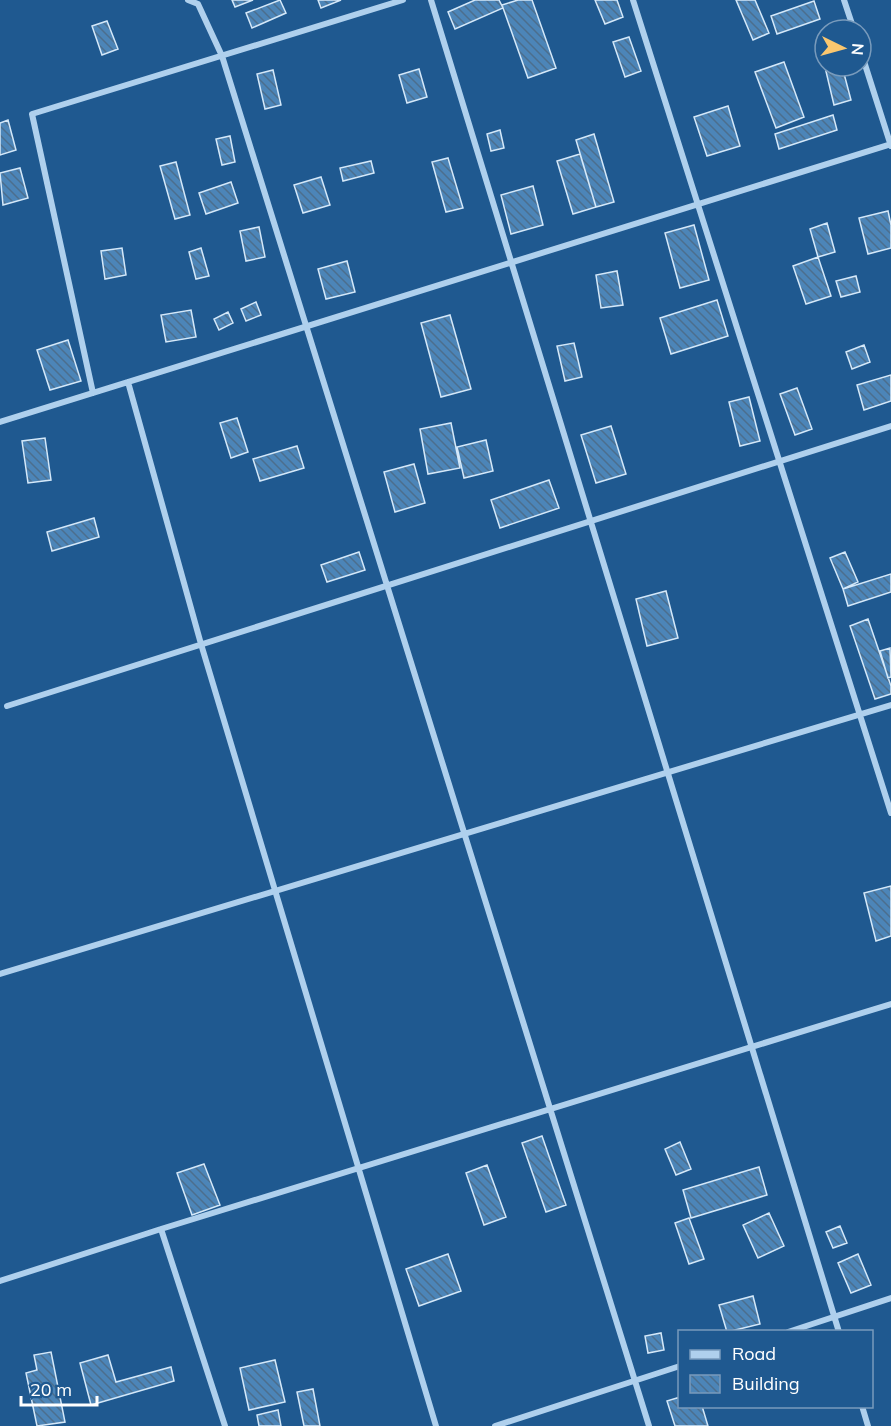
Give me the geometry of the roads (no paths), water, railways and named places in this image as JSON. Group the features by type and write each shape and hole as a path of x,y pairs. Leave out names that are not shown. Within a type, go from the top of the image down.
{"street":[{"path":"188,0 198,4 222,56 649,1426"},
{"path":"93,393 32,114 403,0"},
{"path":"431,0 838,1330"},
{"path":"633,0 891,813"},
{"path":"844,0 850,18"},
{"path":"0,422 891,145 869,78"},
{"path":"128,382 201,645 436,1426"},
{"path":"8,706 891,426"},
{"path":"0,974 891,705"},
{"path":"0,1281 161,1229 891,1004"},
{"path":"161,1229 225,1426"},
{"path":"794,1330 891,1298"},
{"path":"495,1426 678,1367"},
{"path":"862,1408 868,1426"}]}
